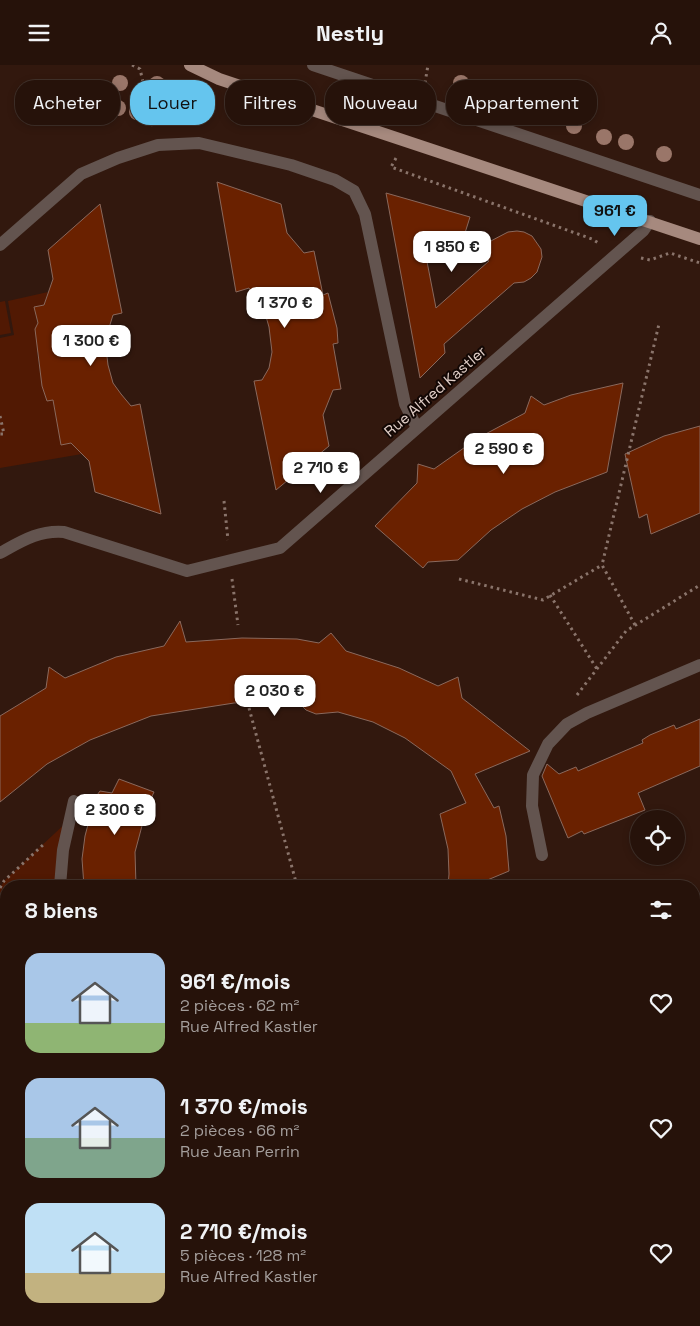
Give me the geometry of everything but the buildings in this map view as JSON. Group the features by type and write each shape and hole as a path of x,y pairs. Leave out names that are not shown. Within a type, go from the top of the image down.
{"main road":[{"path":"190,65 219,79 700,239"}],"street":[{"path":"313,65 700,195"},
{"path":"0,245 81,174 118,158 158,145 199,143 291,165 335,180 354,191 365,214 405,404 417,428"},
{"name":"Rue Alfred Kastler","path":"0,553 42,533 50,531 64,532 187,571 280,548 643,231 650,221"},
{"path":"542,855 532,806 533,775 548,744 567,724 587,713 700,665"},
{"path":"60,880 63,850 74,801"}],"path":[{"path":"132,65 140,69 158,145"},
{"path":"635,625 602,565 659,324"},
{"path":"0,416 4,434 0,434"},
{"path":"459,579 543,600 602,565"},
{"path":"574,699 626,631 700,585"},
{"path":"550,595 597,669"},
{"path":"249,708 295,880"},
{"path":"5,880 70,819"}],"shaded area":[{"path":"48,292 44,305 34,307 43,350 37,352 42,386 53,400 61,444 71,443 82,454 0,468 0,338 14,335 8,301"},
{"path":"5,301 11,333 0,335 0,302"},
{"path":"70,819 61,880 5,880"}]}
